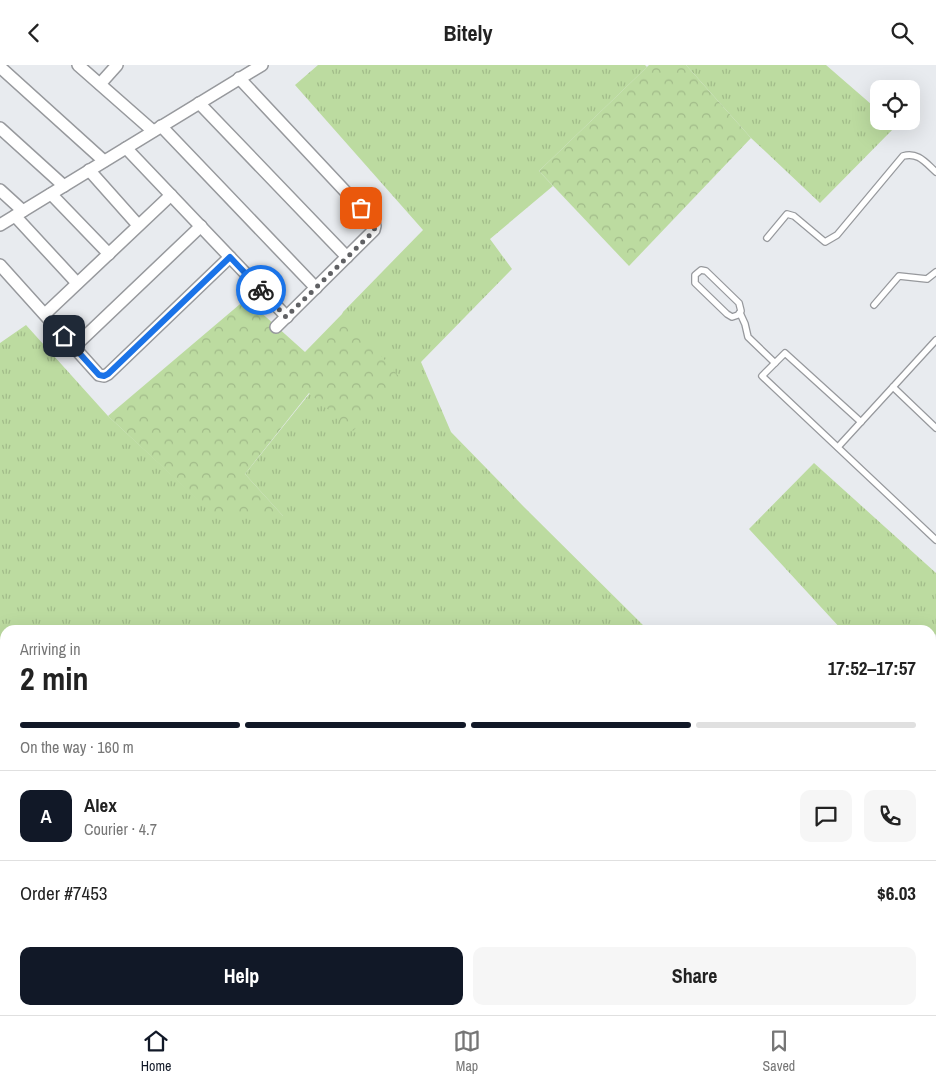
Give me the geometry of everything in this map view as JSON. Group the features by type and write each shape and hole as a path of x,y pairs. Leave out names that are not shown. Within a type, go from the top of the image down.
{"street":[{"path":"78,65 157,129 316,288"},
{"path":"100,84 117,65"},
{"path":"238,65 244,75 376,226 374,231 276,327"},
{"path":"0,225 262,65"},
{"path":"0,67 104,161"},
{"path":"199,103 347,257"},
{"path":"0,128 64,186"},
{"path":"126,148 286,317"},
{"path":"89,170 138,225"},
{"path":"0,190 77,283"},
{"path":"51,194 108,253"},
{"path":"44,314 171,195"},
{"path":"74,347 201,227"},
{"path":"0,265 99,375 104,376 230,257"}],"lane":[{"path":"767,238 787,215 794,216 825,241 836,235 902,156 909,154 918,156 936,172"},
{"path":"740,313 732,317 727,314 695,283 694,277 696,272 706,271 739,303 740,313 748,337 775,363"},
{"path":"874,305 899,277 927,279 936,272"},
{"path":"838,447 936,340"},
{"path":"861,422 785,353 762,376 936,540"},
{"path":"893,387 936,428"}],"green space":[{"path":"318,65 645,65 647,67 539,171 553,186 490,239 512,269 421,362 451,432 643,625 0,625 0,343 26,325 108,416 215,515 283,516 245,474 310,393 343,312 423,230 295,85"},
{"path":"649,65 686,65 751,138 629,266 539,171"},
{"path":"686,65 826,65 870,103 870,130 892,130 820,203 751,138"},
{"path":"246,299 305,352 344,312 401,379 353,431 309,393 245,474 284,517 215,516 108,416"},
{"path":"814,463 936,573 936,625 837,625 749,529"}],"way so far":[{"path":"261,290 286,317 374,231 376,226 374,222 361,208"}],"route":[{"path":"64,336 99,375 104,376 230,257 261,290"}]}
